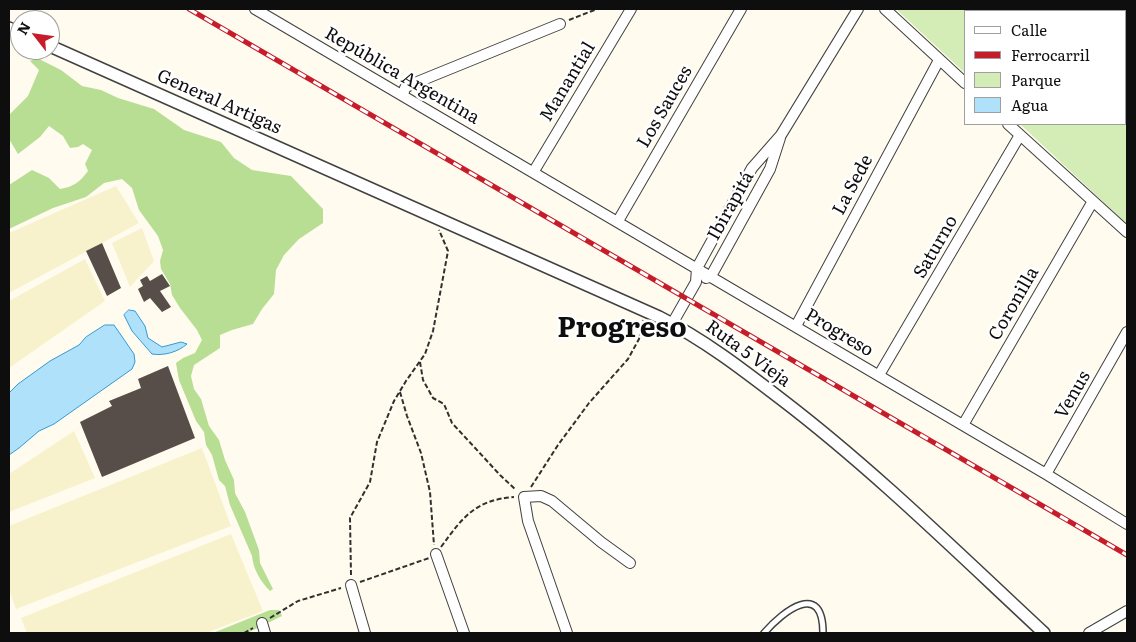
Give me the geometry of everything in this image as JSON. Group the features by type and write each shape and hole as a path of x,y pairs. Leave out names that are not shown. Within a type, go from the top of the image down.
{"street":[{"name":"República Argentina","path":"255,9 534,171"},
{"name":"Manantial","path":"534,171 631,9"},
{"name":"Los Sauces","path":"618,221 741,9"},
{"name":"Ibirapitá","path":"672,324 696,282 697,268 752,168 781,135 858,9"},
{"path":"885,9 964,82"},
{"path":"403,95 405,88 410,85 560,24"},
{"name":"General Artigas","path":"60,50 374,190"},
{"name":"La Sede","path":"796,326 939,60"},
{"path":"1009,125 1127,232"},
{"name":"Ibirapitá","path":"711,276 770,169 781,135"},
{"name":"Saturno","path":"880,375 1020,136"},
{"name":"Progreso","path":"534,171 1127,523"},
{"name":"Ruta 5 Vieja","path":"374,190 645,311 700,340 761,383 820,429 1044,633"},
{"name":"Coronilla","path":"963,425 1093,200"},
{"path":"696,282 711,276"},
{"name":"Venus","path":"1046,474 1127,332"},
{"path":"567,633 528,521 524,497 541,496 552,501 601,542 630,563"},
{"path":"436,554 464,633"},
{"path":"351,585 365,633"},
{"path":"1089,633 1127,611"},
{"path":"262,623 265,633"}],"lane":[{"path":"764,633 778,618 790,609 810,604 819,609 823,618 823,633"}],"path":[{"path":"560,24 597,9"},
{"path":"351,585 350,518 370,482 377,442 400,392 426,354 434,331 448,251 440,232 426,213"},
{"path":"524,497 558,445 590,403 628,359 639,339 645,311"},
{"path":"420,362 423,380 433,398 444,404 452,423 500,475 524,497"},
{"path":"400,392 406,416 422,454 430,492 436,554"},
{"path":"244,633 298,602 436,554 472,509 497,498 524,497"}],"shaded area":[{"path":"116,186 139,223 9,293 9,233"},
{"path":"142,228 154,261 130,287 112,243"},
{"path":"85,259 105,301 9,368 9,301"},
{"path":"74,431 95,478 9,512 9,474"},
{"path":"202,448 231,526 16,609 9,590 9,526"},
{"path":"231,534 263,611 206,633 27,633 21,618"}],"green space":[{"path":"896,9 1127,9 1127,224 1021,125 1126,125 1126,10 964,10 964,72"},
{"path":"41,60 61,70 82,86 101,90 118,98 154,109 184,130 221,142 234,158 252,170 291,176 323,209 323,223 299,239 284,255 276,270 274,294 253,324 220,335 220,348 194,365 191,376 194,389 201,399 209,426 219,440 234,480 235,493 245,512 259,550 260,563 273,589 270,591 256,570 230,505 225,486 219,480 212,455 206,445 204,432 196,421 179,380 176,363 195,353 202,340 172,295 170,284 161,269 160,261 163,250 158,236 139,210 132,188 122,179 104,183 86,197 53,208 9,229 9,185 32,170 49,178 60,189 69,187 79,181 88,171 85,164 92,150 83,144 70,148 63,136 49,126 40,137 18,154 9,139 9,115 28,96 39,70 30,61"},
{"path":"270,610 279,610 282,616 247,633 213,633"}],"water":[{"path":"129,310 135,311 145,326 148,338 162,347 181,342 187,344 171,353 152,354 132,331 124,315"},
{"path":"105,325 114,325 134,354 135,362 132,369 54,424 39,431 9,455 9,393 18,384 50,361 79,345 86,337"}],"building":[{"path":"102,243 121,288 107,296 86,251"},
{"path":"162,274 170,286 160,291 171,307 162,312 150,298 144,302 138,289 143,286 140,280 147,276 150,281"},
{"path":"168,366 195,438 102,477 80,422 112,406 109,401 141,388 138,379"}],"railway":[{"path":"189,9 1127,555"}],"district":[{"name":"Progreso","path":"622,329"}]}
